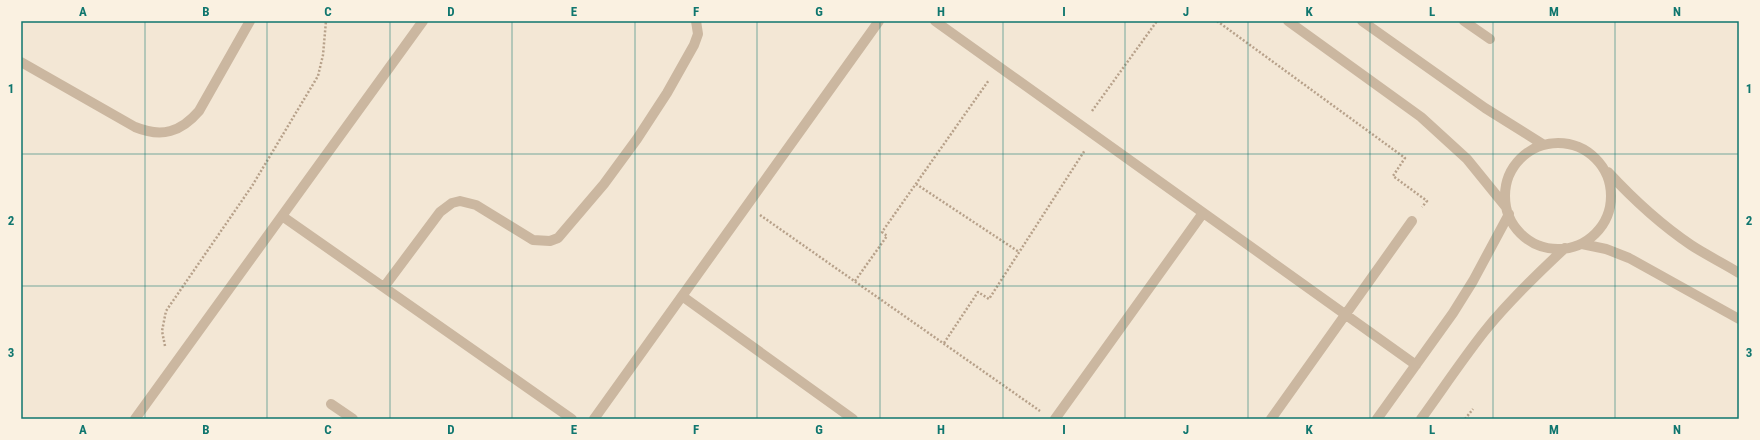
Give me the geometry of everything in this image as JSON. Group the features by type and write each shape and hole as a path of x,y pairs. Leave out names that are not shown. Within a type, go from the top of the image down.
{"street":[{"path":"21,62 135,127 158,133 171,132 192,120 199,111 250,21"},
{"path":"135,419 423,21"},
{"path":"384,287 440,212 452,202 460,201 476,205 533,240 550,241 558,238 564,233 604,184 637,139 667,93 694,45 698,34 696,21"},
{"path":"594,419 879,21"},
{"path":"935,21 1416,365"},
{"path":"1288,21 1421,116 1467,158 1507,211 1518,230 1531,241 1547,248 1565,248 1582,244 1596,233 1606,219 1611,202 1610,184 1604,168"},
{"path":"1362,21 1485,108 1544,144"},
{"path":"1464,21 1490,39"},
{"path":"1377,419 1453,313 1473,281 1507,211 1506,191 1509,175 1517,162 1529,151 1544,144 1561,142 1578,146 1593,155 1630,194 1668,228 1692,245 1739,273"},
{"path":"1055,419 1203,213"},
{"path":"282,216 572,419"},
{"path":"1271,419 1412,220"},
{"path":"1582,244 1606,249 1629,258 1739,319"},
{"path":"1421,419 1484,333 1504,309 1536,275 1565,248"},
{"path":"682,296 853,419"},
{"path":"331,404 353,419"}],"path":[{"path":"174,364 163,341 162,331 166,311 252,186 313,86 321,66 326,21"},
{"path":"1081,126 1157,21"},
{"path":"1217,21 1405,158 1393,176 1426,201 1412,220"},
{"path":"855,281 887,236 882,232 998,66"},
{"path":"944,344 978,292 989,299 1095,136"},
{"path":"916,184 1019,252"},
{"path":"747,205 1045,415"},
{"path":"1465,419 1473,409"}]}
